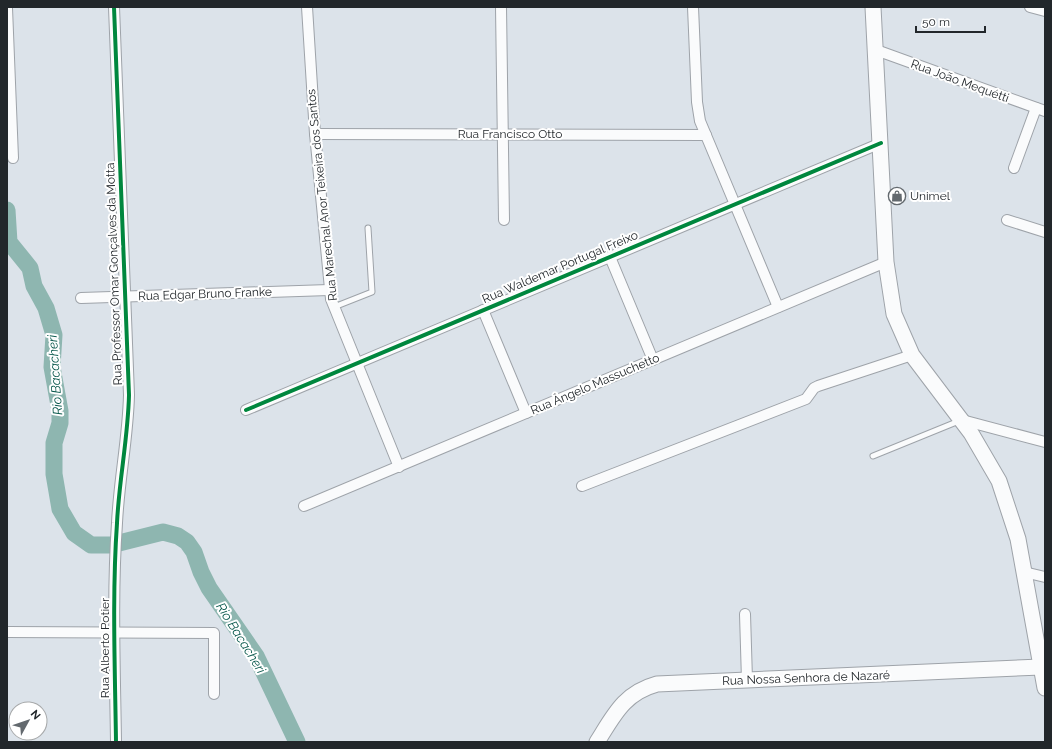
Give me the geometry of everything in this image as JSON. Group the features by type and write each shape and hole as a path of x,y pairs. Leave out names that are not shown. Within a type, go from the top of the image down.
{"main road":[{"path":"873,7 886,262 894,314 912,355 962,420 981,448 999,481 1013,522 1024,572 1045,688"},
{"name":"Rua Nossa Senhora de Nazaré","path":"597,742 624,702 644,687 663,683 1041,667"}],"street":[{"name":"Rua Professor Omar Gonçalves da Motta","path":"114,7 128,415 115,553"},
{"name":"Rua Marechal Anor Teixeira dos Santos","path":"307,7 315,134 329,290 333,308 399,467"},
{"path":"501,7 504,220"},
{"path":"693,7 697,102 700,121 778,307"},
{"path":"1030,7 1045,11"},
{"path":"7,8 13,158"},
{"name":"Rua João Mequétti","path":"876,50 1040,110"},
{"path":"1014,168 1040,110"},
{"name":"Rua Francisco Otto","path":"315,134 706,135"},
{"name":"Rua Waldemar Portugal Freixo","path":"246,410 881,143"},
{"path":"1007,220 1045,232"},
{"path":"610,257 653,360"},
{"name":"Rua Ângelo Massuchetto","path":"304,506 886,262"},
{"name":"Rua Edgar Bruno Franke","path":"81,298 329,290"},
{"path":"483,310 526,413"},
{"path":"582,486 806,399 814,388 818,386 912,355"},
{"path":"962,420 1045,442"},
{"name":"Rua Alberto Potier","path":"115,553 116,742"},
{"path":"1024,572 1045,577"},
{"path":"745,614 747,680"},
{"path":"7,632 214,633 214,694"}],"lane":[{"path":"333,308 372,292 368,228"},
{"path":"873,456 962,420"}],"waterway":[{"name":"Rio Bacacheri","path":"7,210 9,242 30,268 34,286 46,308 54,335 52,367 60,411 60,423 54,443 54,474 60,509 74,533 91,545 111,545 163,532 178,536 187,542 194,552 201,572 209,588 256,656 297,742"}],"cycle path":[{"path":"114,7 129,395 115,550 114,632 116,742"},
{"path":"246,410 881,143"}],"place":[{"name":"Unimel","path":"897,196"}]}
